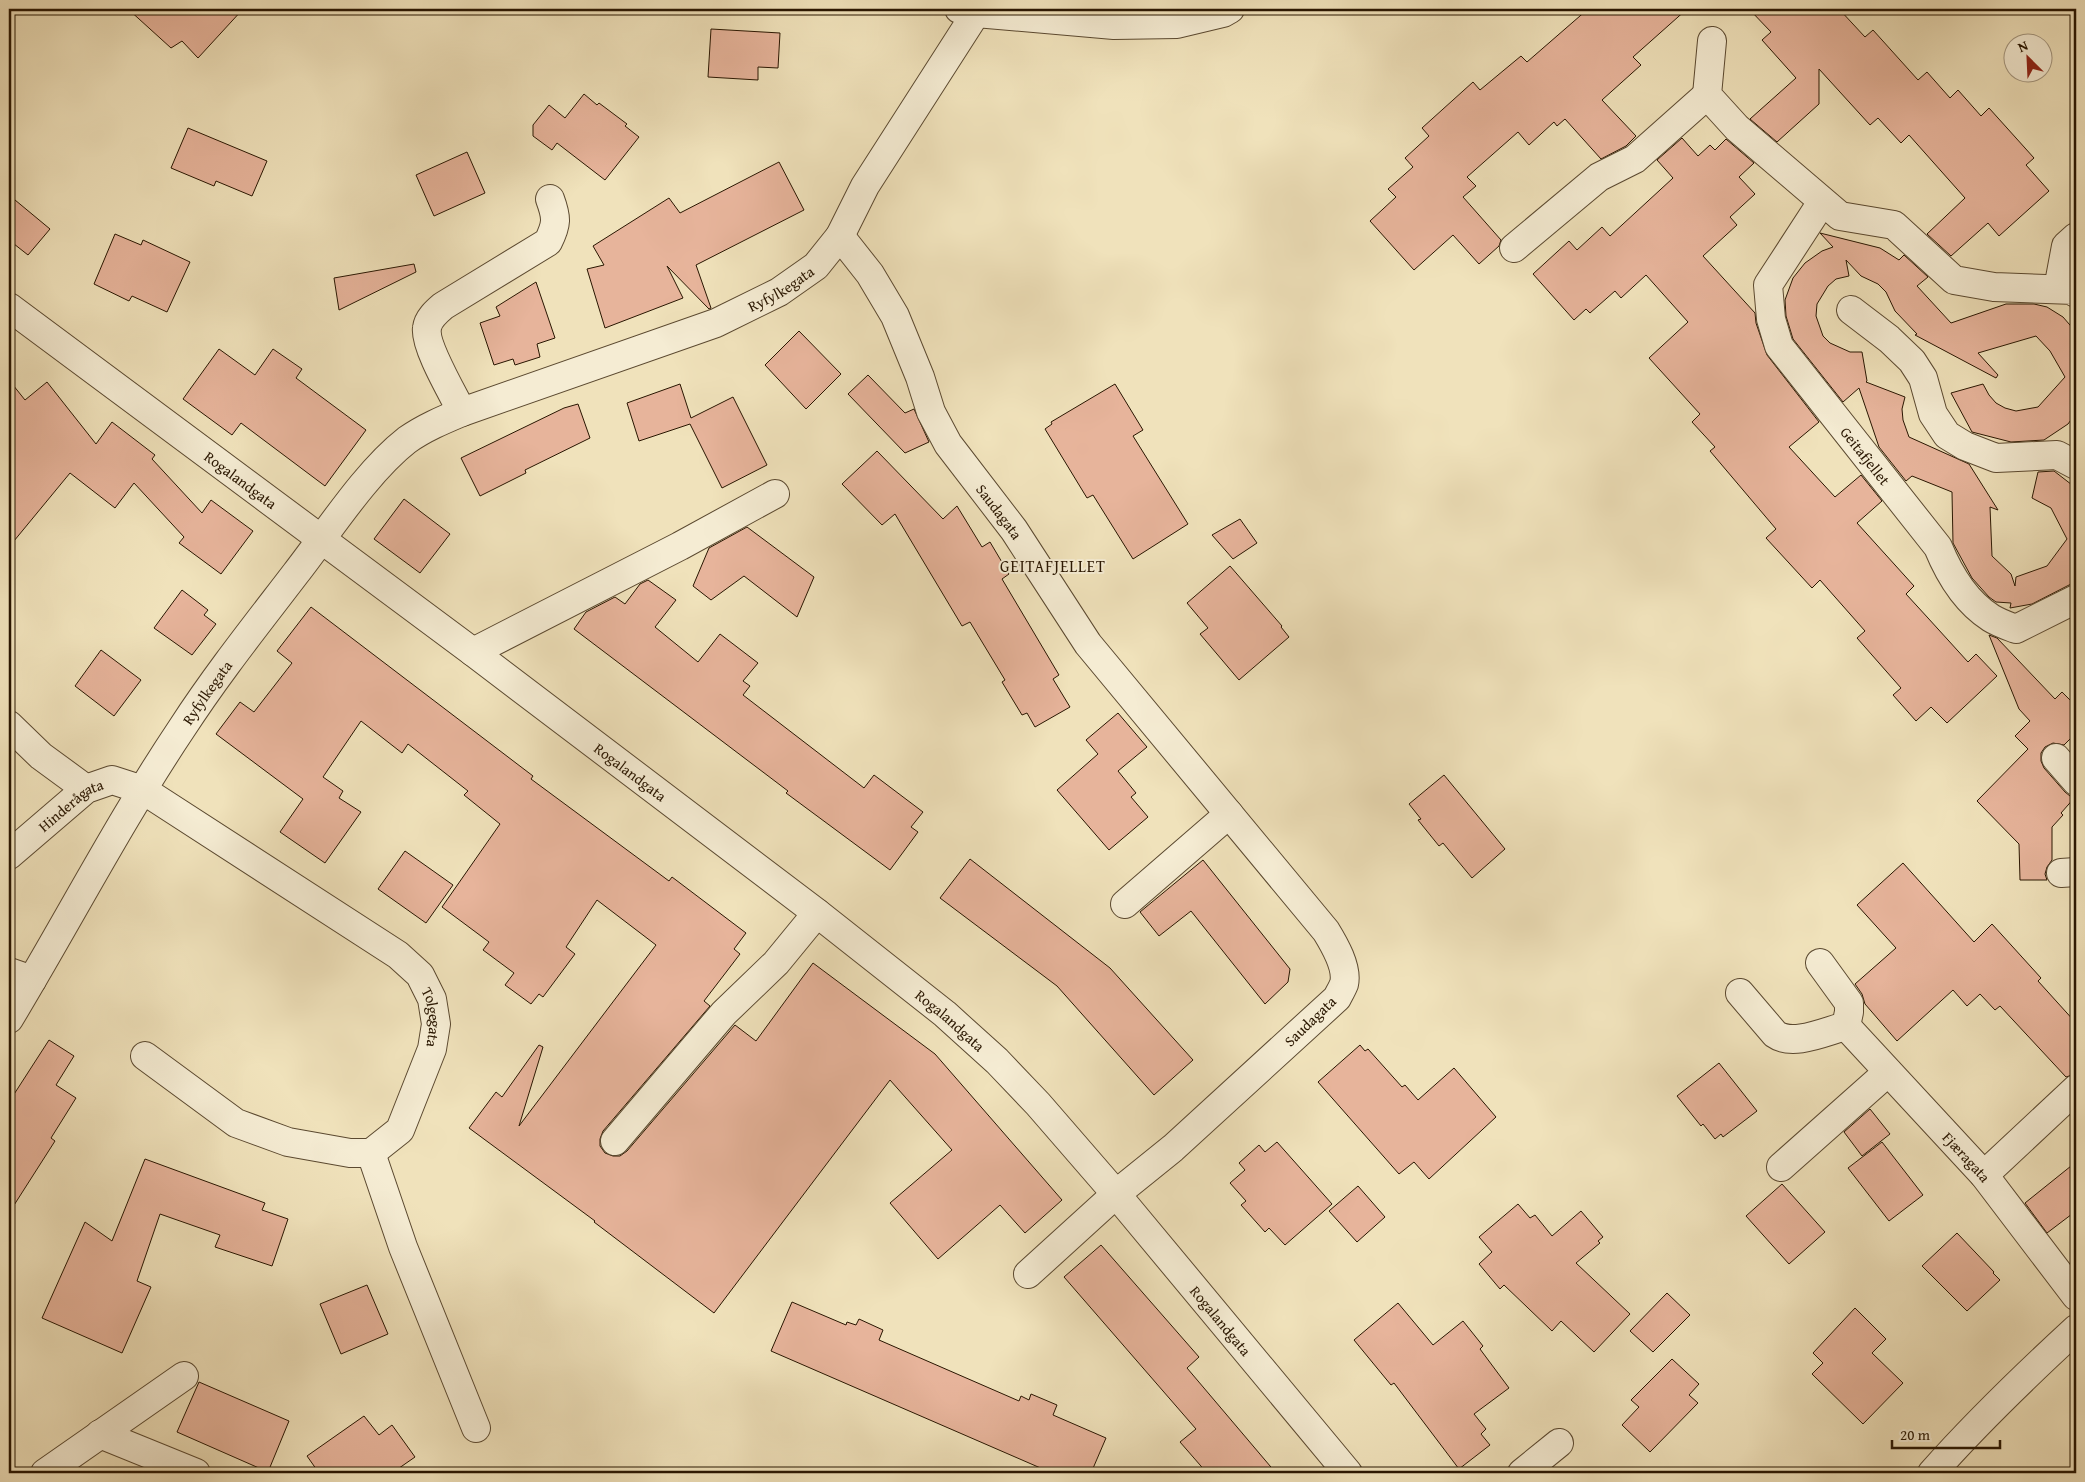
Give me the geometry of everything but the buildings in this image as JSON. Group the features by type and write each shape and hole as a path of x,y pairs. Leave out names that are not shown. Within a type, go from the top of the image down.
{"street":[{"name":"Ryfylkegata","path":"9,1019 21,976 181,728 216,678 362,488 407,441 435,423 462,412 716,324 779,292 816,266 840,236 865,186 966,11 1114,25 1177,24 1223,13 1230,9"},
{"path":"1514,248 1599,177 1635,159 1707,94 1712,41"},
{"path":"1707,94 1737,128 1840,216 1894,225 1954,280 1994,287 2067,291 2066,246 2076,237"},
{"path":"462,412 428,343 427,328 433,315 443,306 548,242 556,227 555,212 550,199"},
{"name":"Geitafjellet","path":"1822,202 1768,285 1771,319 1779,346 1938,547 1946,566 1963,591 1991,618 2016,629 2076,599"},
{"name":"Saudagata","path":"840,236 870,274 894,316 920,377 930,412 948,444 1014,530 1088,644 1326,931 1337,949 1344,982 1337,998 1173,1148 1116,1194 1028,1274"},
{"name":"Rogalandgata","path":"9,307 473,652 817,913 945,1014 997,1061 1038,1104 1116,1194 1348,1473"},
{"path":"1851,310 1889,339 1912,361 1923,378 1933,414 1947,435 1965,446 1996,458 2057,455 2076,465"},
{"path":"473,652 680,546 775,494"},
{"path":"9,725 41,756 86,789"},
{"path":"2056,758 2076,781"},
{"name":"Hinderågata","path":"9,855 86,789 112,780 142,790"},
{"name":"Tolgegata","path":"142,790 398,955 420,975 432,999 436,1024 432,1048 400,1130 371,1153"},
{"path":"1125,904 1229,814"},
{"path":"615,1141 724,1013 776,963 817,913"},
{"path":"1740,993 1775,1034 1782,1039 1794,1040 1846,1026 1849,1012 1848,1003 1820,963"},
{"name":"Fjæragata","path":"1846,1026 1984,1175 2076,1296"},
{"path":"145,1056 236,1123 288,1142 350,1153 371,1153 403,1247 476,1428"},
{"path":"1781,1167 1888,1072"},
{"path":"1984,1175 2076,1089"},
{"path":"1932,1473 1956,1446 2032,1370 2076,1329"},
{"path":"45,1473 184,1376"},
{"path":"100,1434 196,1473"},
{"path":"1522,1473 1559,1443"}],"district":[{"name":"GEITAFJELLET","path":"1053,566"}]}
